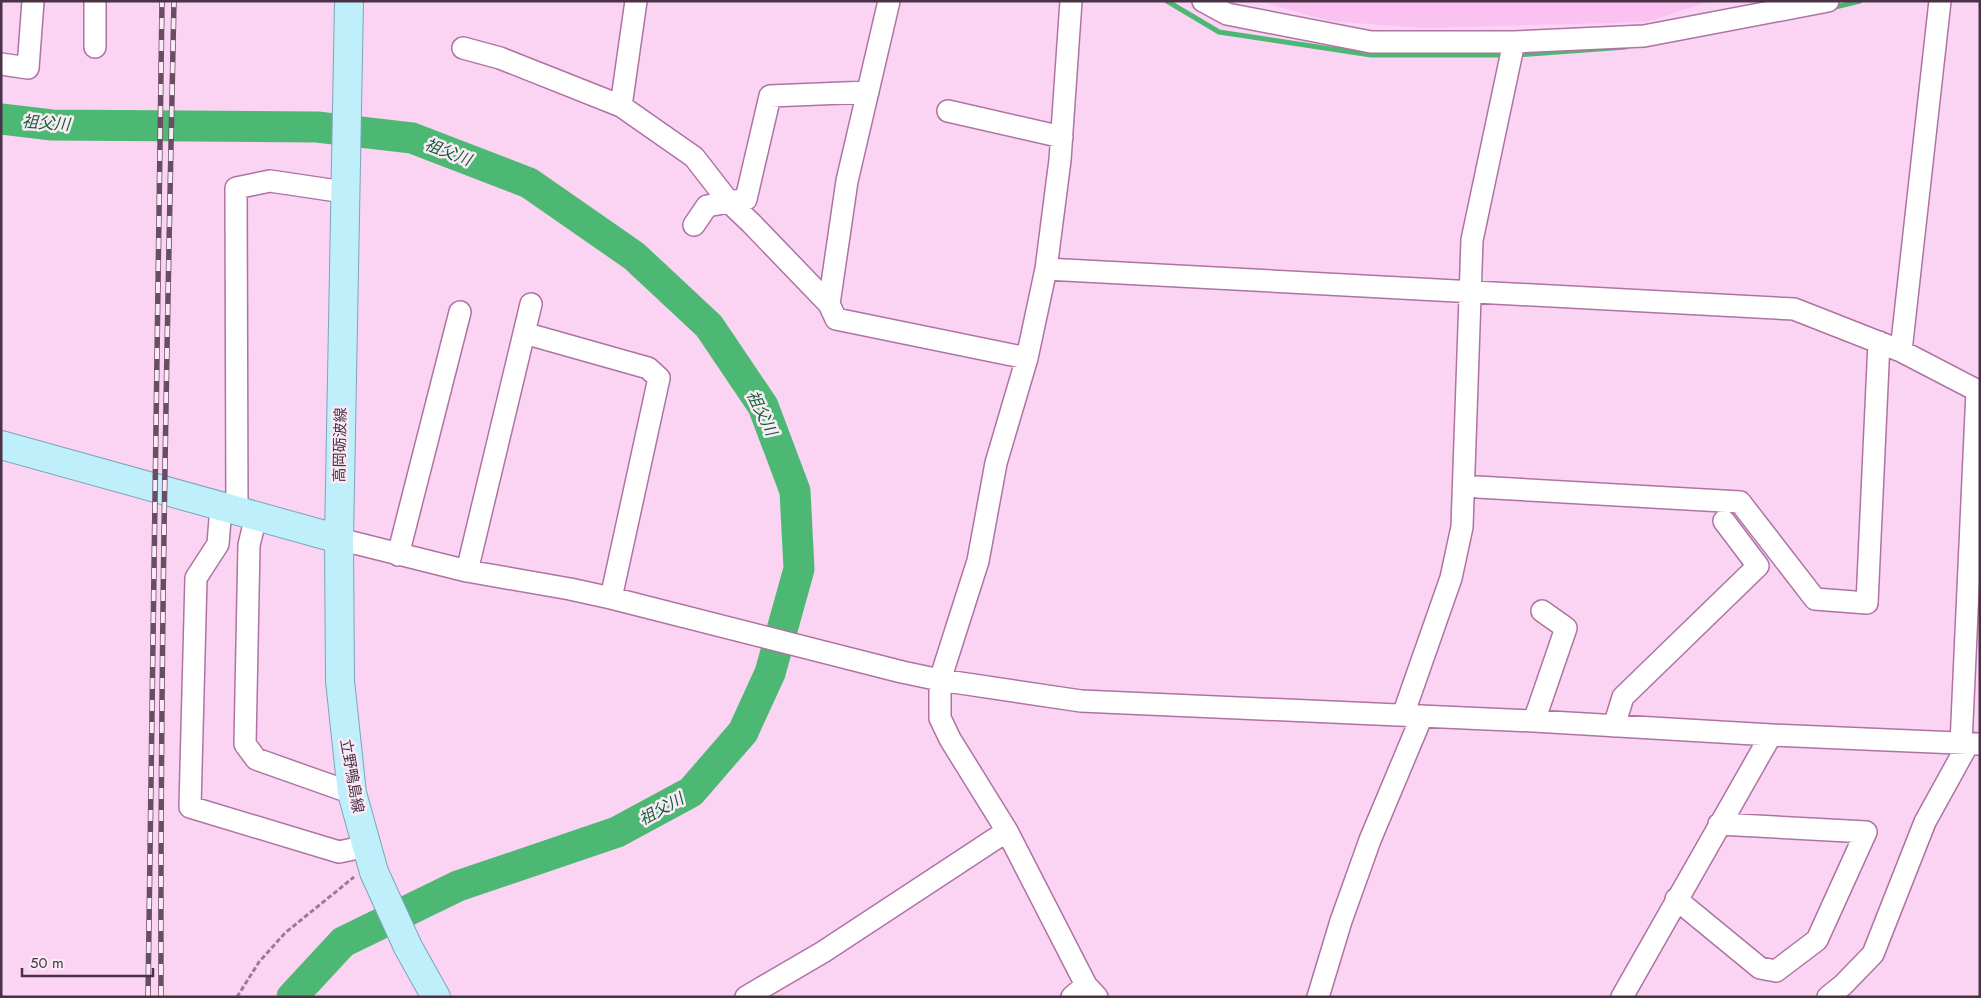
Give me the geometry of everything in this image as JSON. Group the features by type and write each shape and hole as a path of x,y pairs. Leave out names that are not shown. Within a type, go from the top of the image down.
{"main road":[{"name":"高岡砺波線","path":"339,539 344,179 349,1"},
{"path":"1,445 339,539"},
{"name":"立野鴨島線","path":"339,539 340,681 352,793 371,861 408,948 436,997"}],"street":[{"path":"1,64 28,68 34,1"},
{"path":"95,1 95,47"},
{"path":"621,106 636,1"},
{"path":"829,304 847,181 890,1"},
{"path":"1071,1 1062,137 1046,269 1026,358 996,463 978,561 940,680 940,718 950,739 1007,831 1085,993"},
{"path":"1203,1 1227,14 1371,42 1514,42 1644,36 1828,1"},
{"path":"1901,351 1940,1"},
{"path":"1318,997 1341,921 1413,715 1451,578 1462,527 1472,240 1514,42"},
{"path":"463,48 500,58 621,106 694,158 728,202 751,223 829,304 836,319 1026,358"},
{"path":"694,225 707,206 746,199 770,96 868,92"},
{"path":"948,111 1062,137"},
{"path":"344,179 270,181 236,188 238,511 249,546 245,744 256,758 352,793"},
{"path":"1046,269 1794,308 1901,351 1978,392 1970,744 1925,822 1873,954 1843,985 1828,997"},
{"path":"467,571 531,304"},
{"path":"398,555 460,312"},
{"path":"524,333 648,368 660,378 611,598"},
{"path":"1477,487 1740,502 1815,599 1867,603 1879,342"},
{"path":"238,511 196,578 190,807 371,861"},
{"path":"1614,726 1623,697 1758,566 1724,521"},
{"path":"339,539 467,571 611,598 940,680 1081,701 1413,715 1970,744"},
{"path":"1534,721 1566,628 1542,611"},
{"path":"1622,997 1676,899 1771,735"},
{"path":"1676,899 1760,968 1776,971 1817,940 1866,832 1719,824"},
{"path":"746,997 831,946 1007,831"}],"path":[{"path":"237,997 259,962 285,933 371,861"}],"shaded area":[{"path":"1260,1 1711,1 1647,22 1423,28 1329,21"}],"waterway":[{"path":"1167,1 1219,32 1371,55 1506,55"},
{"path":"1831,8 1860,1"},
{"path":"1517,55 1626,47"},
{"name":"祖父川","path":"1,119 52,125 317,127 412,138 529,183 634,256 709,326 763,406 795,491 799,569 770,673 743,732 691,792 617,832 458,886 343,942 292,997"}],"railway":[{"path":"148,997 162,1"},
{"path":"161,997 163,624 174,1"}]}
